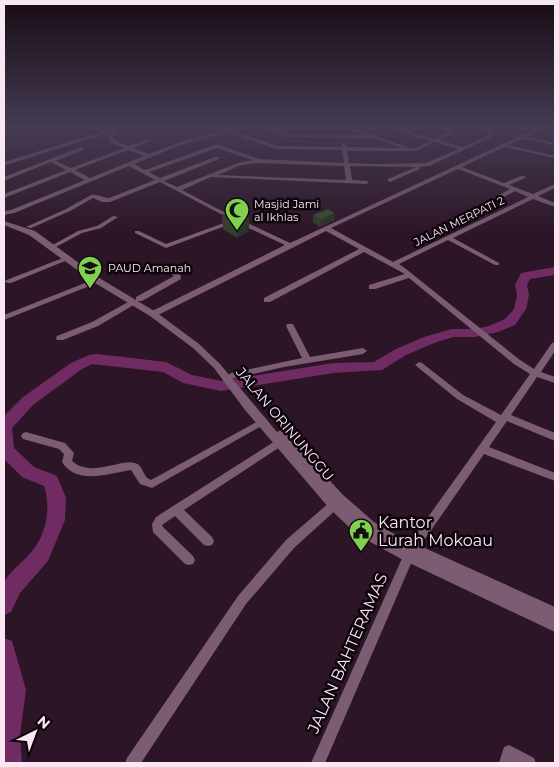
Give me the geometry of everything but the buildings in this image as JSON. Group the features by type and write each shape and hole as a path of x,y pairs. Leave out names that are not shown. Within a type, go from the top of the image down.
{"street":[{"path":"4,178 44,163"},
{"path":"56,163 89,180"},
{"path":"4,196 88,163"},
{"path":"145,172 169,163"},
{"path":"29,227 68,210 93,196 107,201 205,163"},
{"path":"227,163 234,166"},
{"path":"178,189 234,166 249,163"},
{"path":"311,163 423,166"},
{"path":"390,180 434,163"},
{"path":"156,313 325,228 466,163"},
{"path":"4,217 130,164 237,220 290,245"},
{"path":"347,164 348,181"},
{"path":"457,167 555,205"},
{"path":"212,176 366,182"},
{"path":"506,185 523,177"},
{"path":"533,196 555,186"},
{"path":"494,200 515,189"},
{"name":"JALAN MERPATI 2","path":"394,264 533,196"},
{"name":"JALAN ORINUNGGU","path":"4,217 29,227 98,281 156,313 196,346 218,366 358,517 410,552 555,625"},
{"name":"JALAN ORINUNGGU","path":"4,217 54,246 136,301"},
{"path":"54,246 80,232 100,227 115,217"},
{"path":"137,232 166,246 237,220"},
{"path":"325,228 394,264 518,362 535,373 555,380"},
{"path":"450,238 497,264"},
{"path":"267,300 364,249"},
{"path":"8,281 68,258"},
{"path":"60,338 95,324 178,278 178,274 167,269"},
{"path":"372,287 410,275"},
{"path":"4,318 98,281"},
{"path":"290,326 307,360"},
{"name":"JALAN BAHTERAMAS","path":"318,763 410,552 505,419 555,345"},
{"path":"234,384 307,360 363,350"},
{"path":"420,365 460,397 505,419 555,437"},
{"name":"JALAN ORINUNGGU","path":"234,384 262,422 334,505 370,535 555,614"},
{"path":"26,436 62,446 69,453 67,462 75,468 98,473 132,466 136,468 141,480 145,484 152,484 262,422"},
{"path":"188,560 156,529 160,520 280,442"},
{"path":"483,449 555,477"},
{"path":"132,763 242,600 290,544 334,505"},
{"path":"176,510 208,541"},
{"path":"506,763 508,752 529,763"}],"waterway":[{"path":"76,366 89,360 97,359 166,367 188,379 221,386 333,368 377,367 401,352 429,340 452,333 475,333 493,329 510,322 520,309 523,295 521,285 525,276 555,271"},
{"path":"4,605 13,586 41,555 56,520 57,498 51,481 28,472 6,451 4,426 28,401 76,367"},
{"path":"4,649 14,690 8,735 9,763"}],"place":[{"name":"Masjid Jami al Ikhlas","path":"237,231"},
{"name":"PAUD Amanah","path":"90,289"},
{"name":"Kantor Lurah Mokoau","path":"361,552"}]}
